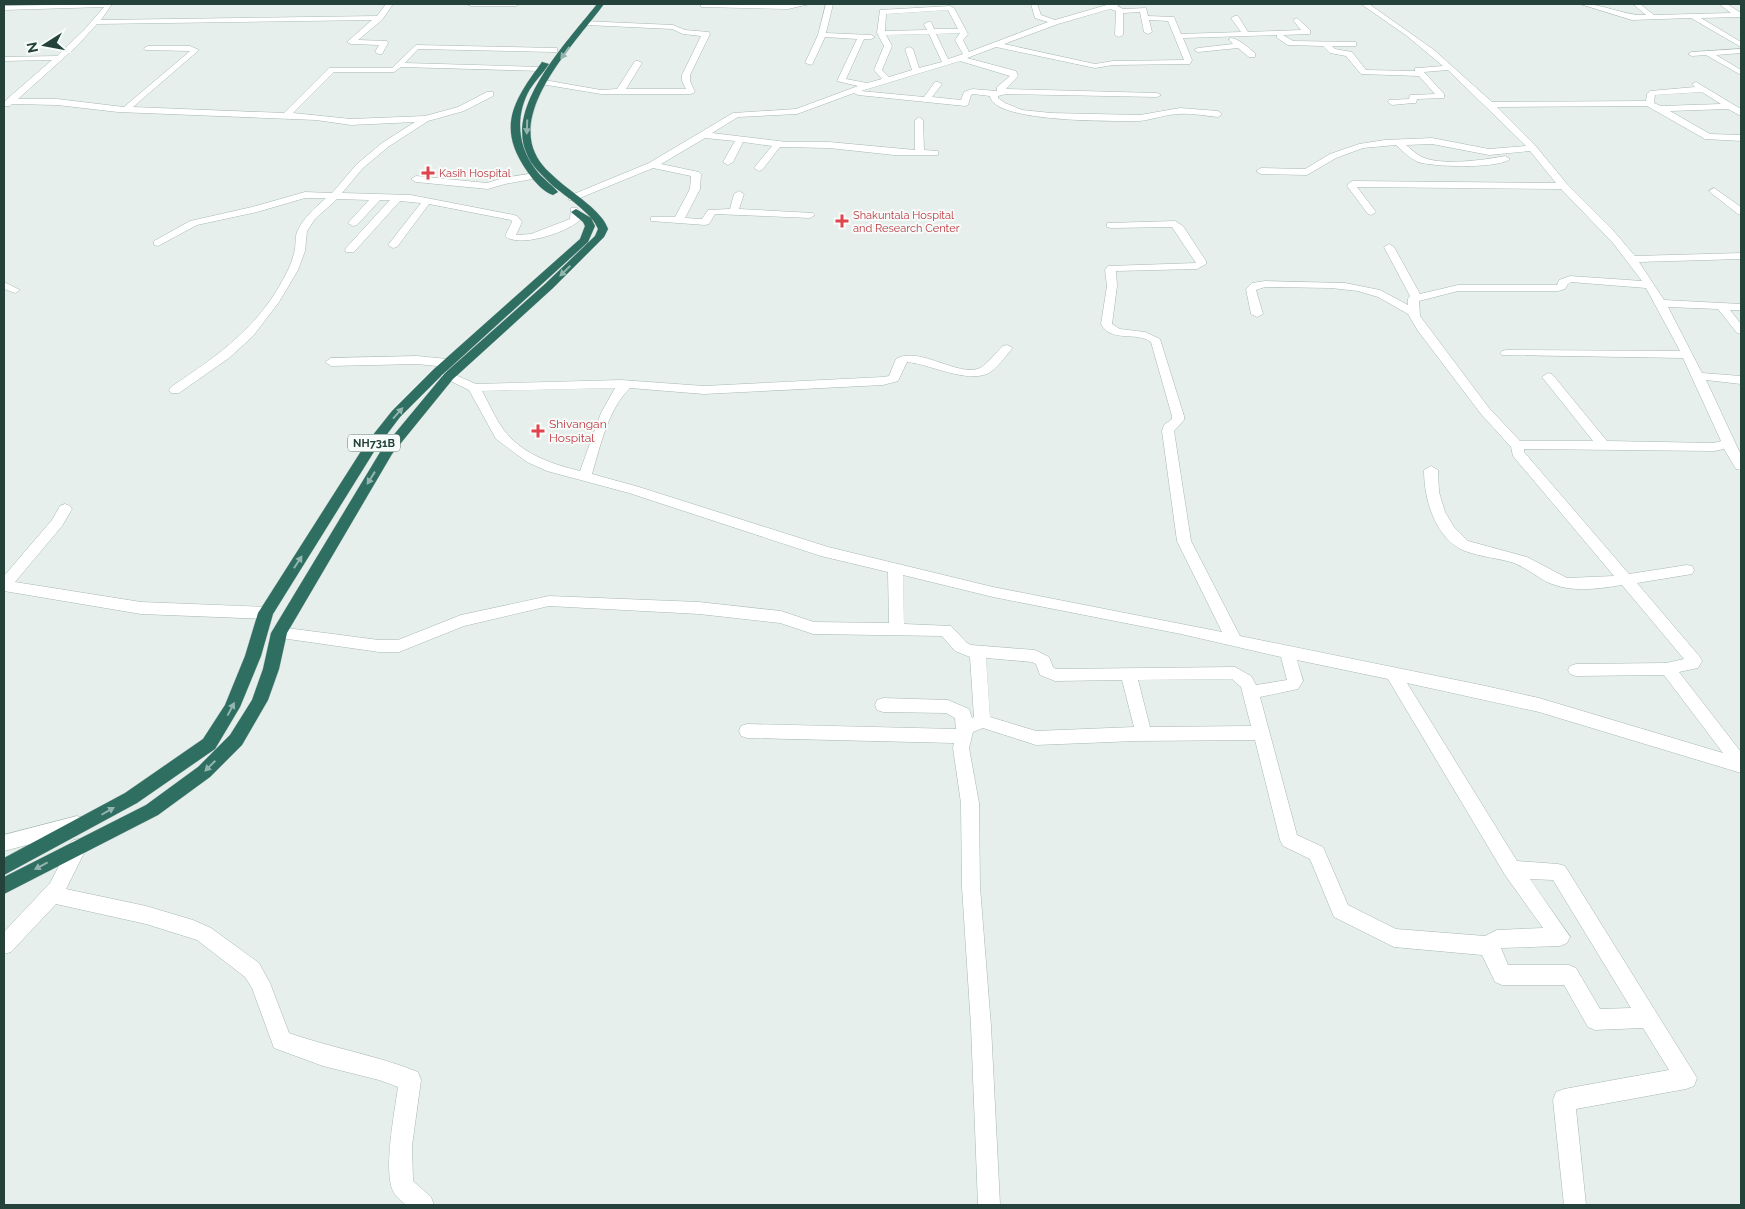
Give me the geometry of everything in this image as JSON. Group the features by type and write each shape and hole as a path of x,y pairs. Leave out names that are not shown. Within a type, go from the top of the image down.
{"highway":[{"name":"NH731B","path":"4,867 90,821 171,772 209,744 232,707 253,656 266,613 370,448 396,414 584,240 590,226 587,220 573,204 535,176 520,154 514,121 524,93 542,76 554,50 592,4"},
{"path":"573,204 534,160 527,142 526,122 542,76 600,4"},
{"path":"4,886 152,810 204,772 236,740 260,700 271,669 278,633 387,452 445,370"}],"street":[{"path":"4,8 42,6 73,8 109,4"},
{"path":"7,104 96,22 109,4"},
{"path":"389,4 379,18 351,42 384,43 383,52 411,52"},
{"path":"471,4 516,4"},
{"path":"703,6 793,6 806,4"},
{"path":"809,63 822,35 829,4"},
{"path":"1034,4 1038,16 1055,22"},
{"path":"1365,4 1400,26 1488,104 1565,186 1612,232 1648,285 1687,355 1728,444 1741,466"},
{"path":"1584,4 1627,18 1739,15 1723,4"},
{"path":"1636,4 1654,18"},
{"path":"887,80 878,70 888,46 881,35 883,12 923,10 936,6 950,8 964,34 959,40 963,56"},
{"path":"158,243 186,226 206,220 254,210 299,196 336,195 398,197 514,218 517,222 510,236 514,238 531,237 574,221 577,218 573,204 680,150 736,115 797,112 870,85 946,63 1093,7 1142,10 1146,18 1148,32"},
{"path":"1116,7 1119,35"},
{"path":"923,10 946,63"},
{"path":"901,11 906,22"},
{"path":"1694,17 1741,45"},
{"path":"96,22 379,18"},
{"path":"994,44 1094,66 1113,63 1185,63 1188,60 1171,19 1146,18"},
{"path":"1235,18 1247,35"},
{"path":"1179,36 1228,36 1307,32 1296,20"},
{"path":"947,22 957,21"},
{"path":"918,23 937,22"},
{"path":"399,65 542,76 601,92 691,92 686,75 706,34 686,33 673,27 586,23"},
{"path":"822,35 861,37 962,31"},
{"path":"1278,34 1291,43 1353,44"},
{"path":"1228,36 1252,55"},
{"path":"861,37 841,81 870,85"},
{"path":"1324,43 1333,51 1349,54 1364,72 1420,74"},
{"path":"1198,50 1240,45"},
{"path":"126,109 195,50 190,48 148,48"},
{"path":"286,115 334,70 396,69 416,48 554,50"},
{"path":"909,49 916,72"},
{"path":"1692,54 1741,51"},
{"path":"1707,54 1741,73"},
{"path":"963,56 1013,73 1014,76 1001,86 1000,88 1004,91"},
{"path":"4,59 59,58"},
{"path":"620,91 638,63"},
{"path":"1392,102 1412,101 1412,98 1415,97 1441,96 1418,70 1419,68 1447,68"},
{"path":"1695,83 1741,113"},
{"path":"927,98 938,84"},
{"path":"1650,105 1651,94 1653,93 1704,89"},
{"path":"851,92 965,103 967,94 970,92 994,94 1004,91 1140,118 1180,111 1218,114"},
{"path":"7,104 56,102 126,109 194,110 316,117 351,122 426,119 460,109 490,94"},
{"path":"994,94 994,99 997,102 1020,112 1157,95"},
{"path":"1488,104 1572,105 1640,103 1660,109 1708,137 1741,138"},
{"path":"1660,109 1729,106"},
{"path":"175,390 225,356 249,334 274,302 293,270 300,251 302,231 311,217 336,195 360,166 385,145 426,119"},
{"path":"919,120 920,153"},
{"path":"703,135 778,144 829,145 935,153"},
{"path":"728,162 740,140"},
{"path":"1261,171 1305,173 1333,156 1373,144 1398,142 1448,143 1489,152 1530,148"},
{"path":"1398,142 1420,160 1454,174 1527,151 1530,148"},
{"path":"759,168 778,144"},
{"path":"652,165 696,174 695,189 678,221"},
{"path":"1372,212 1352,186 1353,184 1454,174 1565,186"},
{"path":"416,179 488,186 506,180 535,176"},
{"path":"1714,191 1741,212"},
{"path":"734,212 739,194"},
{"path":"354,223 378,196"},
{"path":"350,250 398,197"},
{"path":"393,245 427,201"},
{"path":"654,219 705,222 713,211 810,215"},
{"path":"1111,225 1175,224 1202,261 1197,266 1112,268 1110,270 1112,292 1105,321 1108,327 1114,330 1150,336 1156,341 1178,416 1178,420 1168,428 1168,431 1184,541 1234,640"},
{"path":"1390,247 1416,297"},
{"path":"1631,260 1741,256"},
{"path":"1576,670 1670,669 1672,666 1692,664 1694,661 1518,453 1517,446 1484,411 1422,329 1413,312 1413,299 1436,295 1458,288 1558,288 1566,280 1570,279 1648,285"},
{"path":"1257,314 1251,289 1256,285 1265,284 1316,285 1360,289 1381,295 1413,312"},
{"path":"4,285 15,290"},
{"path":"1658,303 1741,307"},
{"path":"1721,306 1741,331"},
{"path":"474,388 626,385 713,390 883,381 894,378 900,360 905,358 975,374 985,370 1007,348"},
{"path":"1506,353 1687,355"},
{"path":"331,362 417,360 445,370 474,388 501,436 532,459 552,468 634,490 826,552 993,592 1481,691 1539,705 1741,765"},
{"path":"1698,376 1741,380"},
{"path":"1548,377 1603,445"},
{"path":"584,477 611,407 626,385"},
{"path":"1517,446 1527,444 1714,447 1728,444"},
{"path":"1431,470 1434,499 1454,536 1462,543 1519,560 1564,582 1573,584 1687,570"},
{"path":"4,586 57,522 65,509"},
{"path":"896,569 897,630"},
{"path":"4,586 141,608 266,613"},
{"path":"278,633 379,646 399,646 461,621 549,601 699,608 781,618 813,628 946,630 961,647 978,652 1035,656 1043,661 1046,671 1056,675 1235,673 1246,680 1250,692 1289,840 1316,853 1341,911 1394,938 1488,946 1497,938 1560,938 1512,869 1394,674"},
{"path":"978,652 970,728 961,748 970,803 971,887 981,1026 990,1205"},
{"path":"1250,692 1292,685 1295,681 1287,652"},
{"path":"1670,669 1671,674 1741,765"},
{"path":"1128,674 1144,734"},
{"path":"883,705 948,708 963,714 970,728"},
{"path":"747,731 970,728 1036,738 1144,734 1261,733"},
{"path":"4,843 90,821"},
{"path":"4,945 57,889 78,847"},
{"path":"1512,869 1558,872 1686,1078 1564,1100 1575,1205"},
{"path":"57,889 57,894 61,897 146,915 193,928 252,970 260,983 281,1041 323,1056 379,1069 410,1080 401,1146 402,1186 423,1205"},
{"path":"1488,946 1502,975 1569,975 1595,1020 1648,1017"}],"place":[{"name":"Kasih Hospital","path":"428,173"},
{"name":"Shakuntala Hospital and Research Center","path":"842,221"},
{"name":"Shivangan Hospital","path":"538,431"}]}
